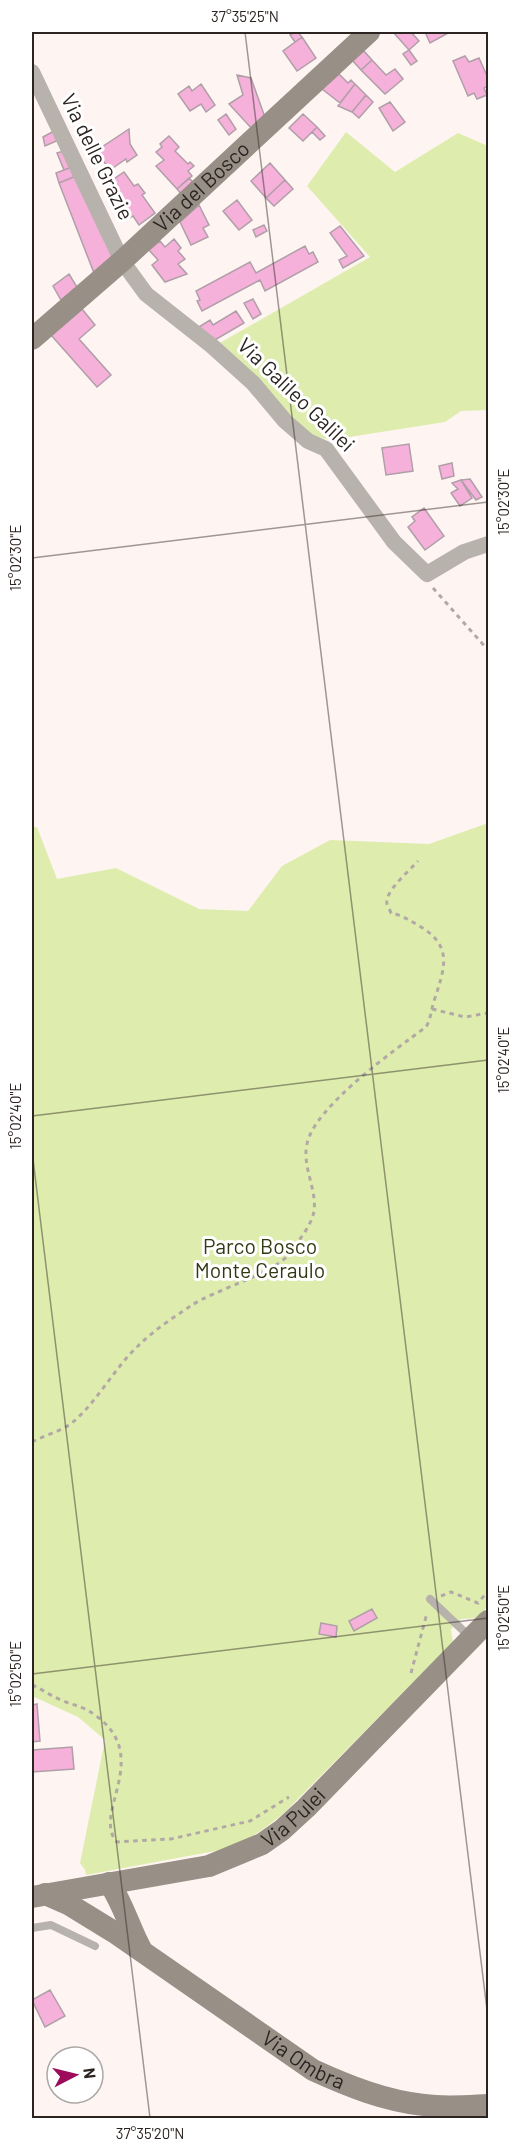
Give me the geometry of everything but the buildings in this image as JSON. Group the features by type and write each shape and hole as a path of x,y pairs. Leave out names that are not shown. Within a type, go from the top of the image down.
{"main road":[{"name":"Via del Bosco","path":"32,339 122,261 369,32"},
{"name":"Via Pulei","path":"38,1895 209,1866 262,1844 282,1830 306,1808 489,1621"},
{"path":"120,1924 135,1893 152,1876"},
{"path":"108,1883 118,1897 120,1924"},
{"path":"38,1895 120,1924"},
{"name":"Via Ombra","path":"120,1924 141,1950 314,2070 341,2082 401,2102 448,2107 489,2105"}],"street":[{"name":"Via delle Grazie","path":"32,72 122,261"},
{"name":"Via Galileo Galilei","path":"122,261 146,294 212,346 245,376 285,421 308,441 326,449 394,542 427,573"},
{"path":"427,573 464,552 489,544"}],"lane":[{"path":"430,1599 471,1638"},
{"path":"32,1928 51,1925 95,1946"}],"path":[{"path":"427,573 429,584 489,650"},
{"path":"32,1442 68,1425 83,1411 137,1346 173,1317 199,1301 276,1265 288,1256 313,1218 315,1209 306,1158 309,1137 315,1124 381,1060 426,1027 431,1020 431,1009 444,972 439,942 433,934 400,915 391,913 387,904 391,890 418,861"},
{"path":"431,1009 465,1017 489,1013"},
{"path":"411,1675 430,1599 451,1592 477,1603 489,1591"},
{"path":"32,1685 62,1701 78,1704 97,1716 112,1732 120,1745 122,1771 111,1825 112,1836 117,1842 171,1839 250,1821 297,1789"}],"green space":[{"path":"346,132 395,172 458,133 488,146 488,410 461,411 445,422 330,440 313,436 291,420 218,344 370,257 307,186"},
{"name":"Parco Bosco Monte Ceraulo","path":"488,823 488,1606 477,1618 461,1619 451,1629 453,1642 285,1812 257,1833 226,1849 86,1875 80,1863 105,1740 78,1717 32,1696 32,827 37,827 57,879 116,868 199,909 248,911 282,866 330,840 429,844"}]}
